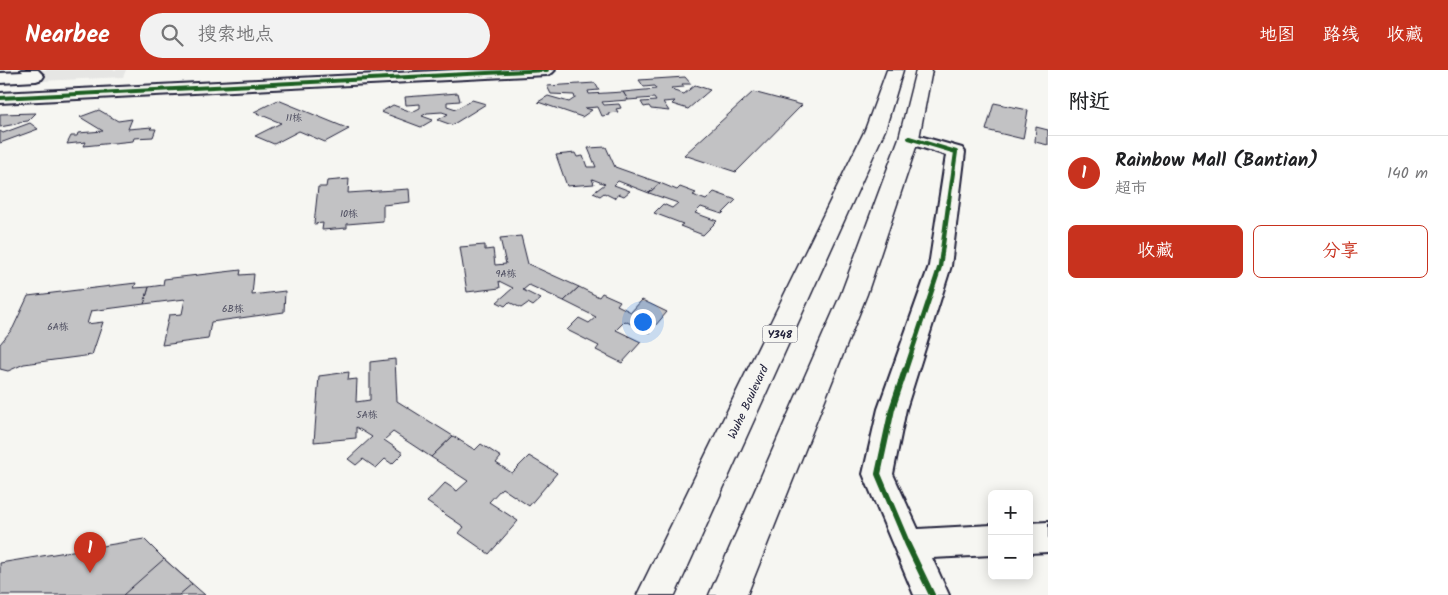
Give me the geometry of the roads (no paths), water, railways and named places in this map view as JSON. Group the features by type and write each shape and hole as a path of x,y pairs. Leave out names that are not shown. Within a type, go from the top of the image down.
{"main road":[{"name":"Wuhe Boulevard","path":"656,595 875,130 895,70"},
{"path":"728,595 854,294 909,138 924,70"}],"street":[{"path":"0,78 36,76 29,70"},
{"path":"0,98 137,84 547,70"},
{"path":"909,138 956,152 940,266 892,409 878,474 932,595"},
{"path":"1033,538 1048,537"},
{"path":"908,544 988,540"}],"place":[{"name":"Rainbow Mall (Bantian)","path":"90,573"}]}
